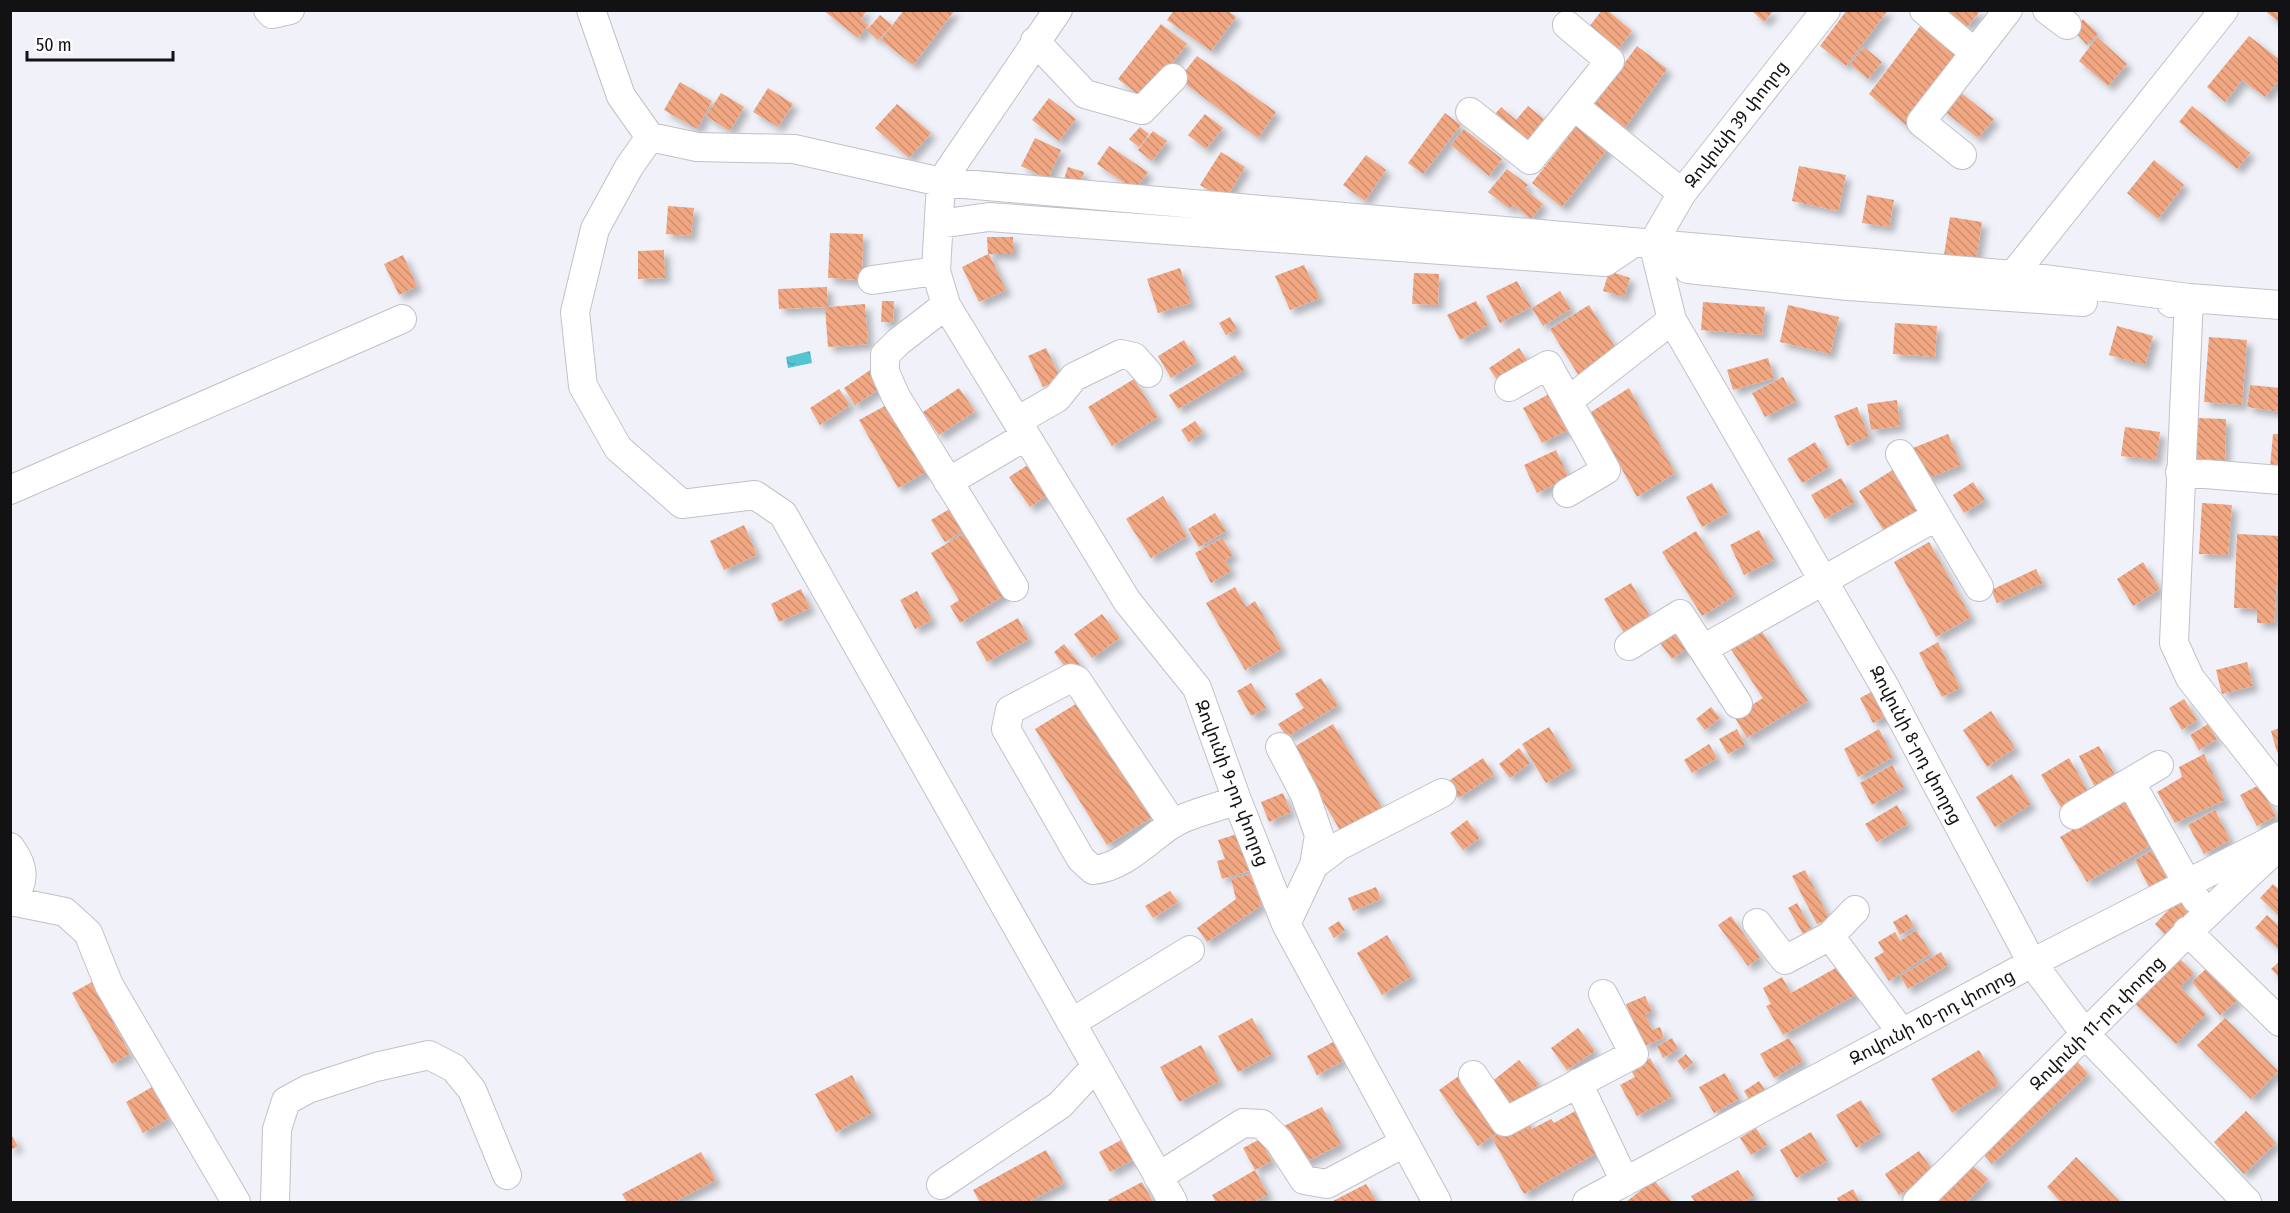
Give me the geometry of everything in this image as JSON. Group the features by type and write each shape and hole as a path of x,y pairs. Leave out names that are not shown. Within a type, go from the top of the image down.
{"street":[{"path":"268,10 272,14 290,10"},
{"path":"591,10 621,96 650,137 697,147 794,149 941,182 1652,243 2009,286 2280,305"},
{"path":"941,182 1058,10"},
{"name":"Զովունի 39 փողոց","path":"1652,243 1682,193 1826,10"},
{"path":"1924,10 1975,53"},
{"path":"1962,155 1921,122 2008,10"},
{"path":"2009,286 2224,10"},
{"path":"1470,112 1530,160 1610,61 1567,25"},
{"path":"1035,41 1085,94 1142,110 1173,78"},
{"path":"1574,106 1682,193"},
{"path":"650,137 629,167 595,229 575,312 584,386 618,448 682,504 755,495 783,514 1173,1203"},
{"name":"Զովունի 9-րդ փողոց","path":"941,182 936,271 946,305 1127,601 1197,688 1237,800 1286,924 1437,1203"},
{"path":"939,224 989,217 1605,262 1652,243"},
{"name":"Զովունի 8-րդ փողոց","path":"1652,243 1672,320 1885,687 2032,963 2086,1035 2247,1203"},
{"path":"872,280 936,271"},
{"path":"2189,298 2174,643 2190,678 2280,792"},
{"path":"946,305 897,342 885,356 885,372 896,397 1014,587"},
{"path":"10,490 402,319"},
{"path":"1568,401 1672,320"},
{"path":"948,482 1021,428 1057,398 1074,377 1121,354 1134,357 1148,374"},
{"path":"1509,387 1548,365 1568,401 1605,470 1567,493"},
{"path":"1900,454 1979,587"},
{"path":"2180,472 2280,480"},
{"path":"1703,649 1937,516"},
{"path":"1629,646 1680,614 1738,704"},
{"path":"1173,824 1077,680 1071,678 1010,710 1006,729 1081,859 1093,870 1104,869 1123,860 1173,824 1237,800"},
{"path":"1280,747 1305,795 1319,835 1314,865 1286,924"},
{"path":"2074,815 2160,765"},
{"path":"2131,783 2186,884 2196,922 2280,1022"},
{"path":"1314,865 1339,846 1442,793"},
{"name":"Զովունի 10-րդ փողոց","path":"1587,1203 2032,963 2280,836"},
{"name":"Զովունի 11-րդ փողոց","path":"1917,1203 2196,922 2280,846"},
{"path":"10,847 23,869 21,888 11,901 65,912 88,933 109,986 236,1203"},
{"path":"1756,923 1785,960 1830,936 1856,910"},
{"path":"1830,936 1902,1033"},
{"path":"1071,1023 1190,950"},
{"path":"1473,1075 1505,1122 1634,1054 1603,994"},
{"path":"275,1203 277,1129 286,1101 319,1085 376,1067 429,1055 454,1068 472,1090 507,1175"},
{"path":"941,1185 1060,1105 1096,1066"},
{"path":"1578,1083 1625,1182"},
{"path":"1158,1177 1243,1123 1262,1124 1279,1141 1304,1180 1328,1184 1404,1143"}],"water":[{"path":"810,351 812,363 788,368 786,357"}],"building":[{"path":"823,10 867,10 861,19 868,25 858,38"},
{"path":"904,10 955,10 913,65 881,40"},
{"path":"1174,10 1227,10 1236,17 1211,51 1167,20"},
{"path":"1602,10 1607,10 1632,31 1618,49 1589,27"},
{"path":"1751,10 1774,10 1764,22"},
{"path":"1847,10 1888,10 1846,66 1820,46"},
{"path":"1947,10 1981,10 1967,27"},
{"path":"2264,10 2280,10 2280,23"},
{"path":"880,15 892,25 878,40 867,30"},
{"path":"1927,17 1970,54 1914,132 1869,94"},
{"path":"2083,19 2098,34 2087,45 2074,31"},
{"path":"1161,24 1187,44 1144,99 1118,79"},
{"path":"2249,36 2280,60 2280,79 2265,97 2242,80 2225,102 2207,87"},
{"path":"2097,37 2127,64 2108,86 2079,61"},
{"path":"1637,46 1667,69 1624,129 1593,106"},
{"path":"1864,47 1882,62 1868,79 1850,64"},
{"path":"1197,56 1276,112 1258,138 1179,79"},
{"path":"680,82 712,101 697,129 664,110"},
{"path":"768,88 793,104 778,127 753,112"},
{"path":"1955,88 1994,119 1978,138 1939,107"},
{"path":"721,93 744,107 730,131 706,116"},
{"path":"1049,98 1076,119 1059,141 1032,120"},
{"path":"897,104 931,133 909,158 875,128"},
{"path":"1528,106 1545,120 1523,146 1491,119 1501,107 1516,120"},
{"path":"2192,106 2250,153 2237,169 2179,122"},
{"path":"1445,113 1461,125 1423,174 1408,163"},
{"path":"1205,114 1223,128 1206,149 1188,135"},
{"path":"1578,124 1609,147 1562,207 1532,183"},
{"path":"1140,127 1149,134 1139,147 1129,139"},
{"path":"1464,129 1502,159 1489,176 1451,145"},
{"path":"1153,131 1167,141 1152,161 1138,150"},
{"path":"1035,138 1061,150 1048,179 1021,166"},
{"path":"1109,146 1148,172 1135,190 1097,164"},
{"path":"1221,152 1245,167 1225,200 1200,185"},
{"path":"1366,155 1386,170 1365,201 1343,185"},
{"path":"2154,160 2184,185 2158,219 2127,193"},
{"path":"1799,166 1846,175 1838,211 1792,201"},
{"path":"1068,167 1084,172 1078,190 1062,185"},
{"path":"1507,169 1528,185 1525,189 1543,204 1531,219 1513,205 1510,209 1488,192"},
{"path":"1867,195 1894,200 1889,227 1862,223"},
{"path":"668,206 694,208 691,236 666,234"},
{"path":"1950,217 1982,222 1976,260 1944,255"},
{"path":"830,233 863,234 862,280 828,278"},
{"path":"987,237 1013,237 1013,254 989,254 1006,290 979,302 962,267 988,254"},
{"path":"664,250 665,278 638,279 638,251"},
{"path":"403,255 417,286 399,295 384,264"},
{"path":"1304,265 1320,298 1290,310 1275,276"},
{"path":"1180,268 1191,303 1158,313 1147,279"},
{"path":"1609,271 1630,278 1624,297 1603,291"},
{"path":"1414,273 1439,274 1438,305 1412,304"},
{"path":"1517,281 1531,307 1500,323 1486,296"},
{"path":"827,287 828,307 865,304 868,344 828,347 825,307 779,309 778,289"},
{"path":"1560,291 1571,309 1543,326 1532,308"},
{"path":"882,301 894,301 893,322 881,322"},
{"path":"1476,301 1488,325 1460,340 1447,315"},
{"path":"1703,302 1765,307 1762,335 1701,330"},
{"path":"1589,305 1618,352 1579,376 1550,329"},
{"path":"1788,305 1839,317 1830,354 1780,342"},
{"path":"1230,317 1237,329 1226,335 1219,323"},
{"path":"1895,323 1937,326 1935,357 1893,354"},
{"path":"2117,326 2153,336 2145,365 2109,355"},
{"path":"2209,337 2247,340 2242,405 2204,402"},
{"path":"1184,340 1197,362 1171,378 1158,356"},
{"path":"1046,348 1061,379 1043,387 1028,356"},
{"path":"1519,348 1529,363 1499,383 1489,368"},
{"path":"1235,355 1244,370 1178,409 1169,395"},
{"path":"1768,358 1774,378 1733,390 1727,370"},
{"path":"876,366 888,383 855,405 844,388"},
{"path":"1783,377 1796,401 1765,417 1752,393"},
{"path":"1134,379 1158,417 1112,446 1088,407"},
{"path":"2250,385 2280,388 2280,412 2247,407"},
{"path":"959,388 975,411 939,435 923,412"},
{"path":"1629,388 1675,473 1637,497 1591,412"},
{"path":"839,389 850,405 820,425 810,408"},
{"path":"1549,394 1568,430 1542,443 1523,408"},
{"path":"1897,400 1900,426 1871,430 1867,404"},
{"path":"892,402 931,469 898,488 859,420"},
{"path":"1857,407 1869,436 1847,446 1834,416"},
{"path":"2194,418 2226,419 2225,461 2193,460"},
{"path":"1195,421 1203,432 1189,442 1181,430"},
{"path":"2125,427 2160,432 2156,460 2121,456"},
{"path":"1948,434 1961,465 1926,479 1913,448"},
{"path":"2273,434 2280,434 2280,469 2270,468"},
{"path":"1815,442 1829,467 1802,483 1787,459"},
{"path":"1556,450 1569,478 1537,493 1524,465"},
{"path":"1031,463 1051,492 1030,507 1009,477"},
{"path":"1894,469 1919,510 1884,531 1859,491"},
{"path":"1841,478 1855,502 1825,519 1811,495"},
{"path":"1973,482 1985,500 1964,513 1953,495"},
{"path":"1712,483 1728,513 1702,527 1686,497"},
{"path":"1163,496 1187,536 1151,558 1126,519"},
{"path":"2202,503 2232,505 2228,555 2199,554"},
{"path":"956,505 969,527 945,542 931,520"},
{"path":"1215,513 1226,531 1199,547 1188,529"},
{"path":"744,525 757,555 724,570 710,541"},
{"path":"974,527 1006,594 960,623 950,606 959,600 931,553"},
{"path":"1759,530 1774,560 1744,575 1730,545"},
{"path":"1696,531 1736,595 1702,616 1662,552"},
{"path":"2237,534 2280,536 2274,623 2257,623 2257,609 2234,608"},
{"path":"1222,538 1233,555 1225,560 1231,571 1211,583 1195,553"},
{"path":"1929,542 1971,617 1936,637 1894,562"},
{"path":"2143,562 2160,589 2133,606 2117,579"},
{"path":"2036,569 2043,583 1997,603 1991,590"},
{"path":"1631,583 1651,618 1624,633 1604,599"},
{"path":"1235,587 1246,607 1255,601 1282,649 1245,670 1206,603"},
{"path":"801,589 810,608 779,622 771,604"},
{"path":"917,591 932,620 915,629 900,600"},
{"path":"1102,614 1120,638 1092,658 1074,634"},
{"path":"1018,618 1029,639 987,662 976,642"},
{"path":"1676,626 1690,646 1672,659 1657,639"},
{"path":"1761,630 1808,701 1747,738 1734,716 1763,698 1730,648"},
{"path":"1938,642 1960,688 1942,697 1919,653"},
{"path":"1064,644 1080,664 1069,672 1054,652"},
{"path":"2247,662 2253,686 2222,694 2216,670"},
{"path":"1321,678 1338,705 1287,737 1278,724 1304,708 1295,694"},
{"path":"1251,683 1266,708 1251,716 1237,691"},
{"path":"1875,690 1888,715 1873,723 1860,698"},
{"path":"2184,699 2197,720 2182,730 2169,708"},
{"path":"1079,702 1151,818 1107,845 1035,729"},
{"path":"1711,707 1720,718 1705,730 1696,719"},
{"path":"1991,711 2015,748 1987,767 1963,730"},
{"path":"1333,724 1382,808 1341,832 1292,748"},
{"path":"2208,724 2217,739 2199,750 2190,735"},
{"path":"1549,727 1573,767 1546,783 1522,744"},
{"path":"2280,728 2280,751 2277,752 2271,731"},
{"path":"1737,729 1745,745 1728,754 1719,739"},
{"path":"1879,729 1893,757 1858,777 1844,749"},
{"path":"1709,744 1717,758 1692,773 1684,760"},
{"path":"2099,746 2120,784 2099,795 2079,756"},
{"path":"1519,748 1530,763 1510,778 1499,764"},
{"path":"2204,754 2225,800 2175,823 2157,792 2182,777 2179,767"},
{"path":"1483,758 1494,775 1458,798 1447,782"},
{"path":"2069,758 2089,793 2062,809 2041,775"},
{"path":"1892,765 1904,787 1872,805 1860,783"},
{"path":"2012,774 2031,804 1995,827 1976,797"},
{"path":"2259,785 2276,816 2257,826 2240,795"},
{"path":"1283,793 1291,812 1269,822 1261,802"},
{"path":"2127,798 2153,844 2087,882 2060,837"},
{"path":"1897,805 1908,824 1877,842 1865,824"},
{"path":"2215,810 2230,840 2204,854 2188,825"},
{"path":"1467,820 1480,838 1463,850 1450,833"},
{"path":"1237,834 1249,871 1222,879 1217,861 1225,859 1218,840"},
{"path":"2154,849 2169,876 2149,887 2135,860"},
{"path":"1805,870 1829,918 1817,924 1792,876"},
{"path":"1250,874 1262,905 1207,942 1197,928 1236,899 1231,879"},
{"path":"2273,884 2280,890 2280,917 2260,898"},
{"path":"1376,887 1381,899 1353,911 1348,898"},
{"path":"1170,891 1178,902 1153,918 1145,906"},
{"path":"2179,899 2193,913 2168,938 2155,924"},
{"path":"1797,903 1811,928 1803,934 1788,908"},
{"path":"1907,914 1914,927 1900,935 1893,922"},
{"path":"2267,915 2280,927 2278,949 2255,928"},
{"path":"1731,916 1760,957 1748,966 1718,925"},
{"path":"1339,921 1345,930 1334,938 1328,928"},
{"path":"1916,930 1931,953 1889,981 1874,958 1884,952 1878,942 1895,932 1900,941"},
{"path":"1387,935 1412,976 1382,995 1357,953"},
{"path":"1941,952 1948,965 1908,989 1900,976"},
{"path":"2177,956 2194,973 2180,987 2206,1014 2176,1044 2132,1001"},
{"path":"2280,961 2280,978 2271,969"},
{"path":"1841,965 1857,994 1783,1035 1766,1006 1771,1004 1763,988 1782,977 1791,993"},
{"path":"2208,967 2238,1000 2220,1015 2192,982"},
{"path":"92,982 130,1054 112,1064 72,993"},
{"path":"1645,996 1652,1011 1645,1014 1652,1030 1660,1027 1664,1038 1644,1046 1626,1004"},
{"path":"1252,1018 1272,1054 1238,1072 1218,1036"},
{"path":"2225,1018 2278,1071 2251,1099 2197,1045"},
{"path":"1578,1028 1595,1051 1567,1070 1551,1048"},
{"path":"1672,1038 1678,1049 1663,1058 1657,1046"},
{"path":"1789,1038 1803,1061 1774,1078 1760,1054"},
{"path":"1333,1042 1343,1061 1317,1075 1307,1056"},
{"path":"1201,1045 1220,1081 1179,1102 1160,1067"},
{"path":"1979,1050 1999,1084 1952,1113 1931,1079"},
{"path":"1686,1054 1693,1063 1684,1070 1677,1061"},
{"path":"1650,1058 1672,1097 1637,1116 1620,1085 1635,1077 1630,1069"},
{"path":"1519,1060 1539,1084 1510,1108 1490,1083"},
{"path":"2077,1061 2088,1074 1992,1164 1981,1152"},
{"path":"1463,1073 1502,1129 1478,1146 1439,1090"},
{"path":"1725,1073 1739,1099 1714,1113 1699,1087"},
{"path":"852,1075 872,1113 836,1132 815,1094"},
{"path":"1759,1081 1769,1096 1753,1106 1744,1091"},
{"path":"152,1087 169,1118 143,1133 126,1102"},
{"path":"1861,1100 1881,1132 1856,1148 1836,1115"},
{"path":"1322,1107 1341,1144 1304,1163 1284,1126"},
{"path":"1577,1110 1600,1151 1524,1194 1492,1138 1510,1126 1527,1119 1532,1129 1551,1119 1554,1123"},
{"path":"2246,1111 2276,1143 2244,1174 2214,1142"},
{"path":"1756,1128 1767,1145 1751,1155 1740,1138"},
{"path":"1811,1132 1827,1161 1796,1178 1780,1150"},
{"path":"10,1133 18,1146 10,1150"},
{"path":"1123,1139 1134,1159 1110,1172 1099,1152"},
{"path":"1260,1139 1272,1161 1255,1170 1243,1148"},
{"path":"1046,1150 1064,1183 1028,1202 980,1202 973,1190"},
{"path":"1919,1151 1934,1172 1899,1195 1885,1174"},
{"path":"701,1152 716,1180 674,1202 627,1202 622,1194"},
{"path":"2076,1157 2120,1202 2061,1202 2047,1187"},
{"path":"1966,1160 1988,1179 1967,1202 1928,1202"},
{"path":"1255,1170 1268,1195 1253,1202 1238,1202 1237,1199 1230,1202 1216,1202 1212,1195"},
{"path":"1738,1170 1754,1196 1743,1202 1695,1202 1691,1196"},
{"path":"1654,1180 1672,1202 1626,1202"},
{"path":"1142,1182 1153,1202 1110,1202 1108,1200"},
{"path":"1366,1184 1377,1202 1331,1202"},
{"path":"1853,1189 1860,1202 1839,1202 1837,1198"}]}
